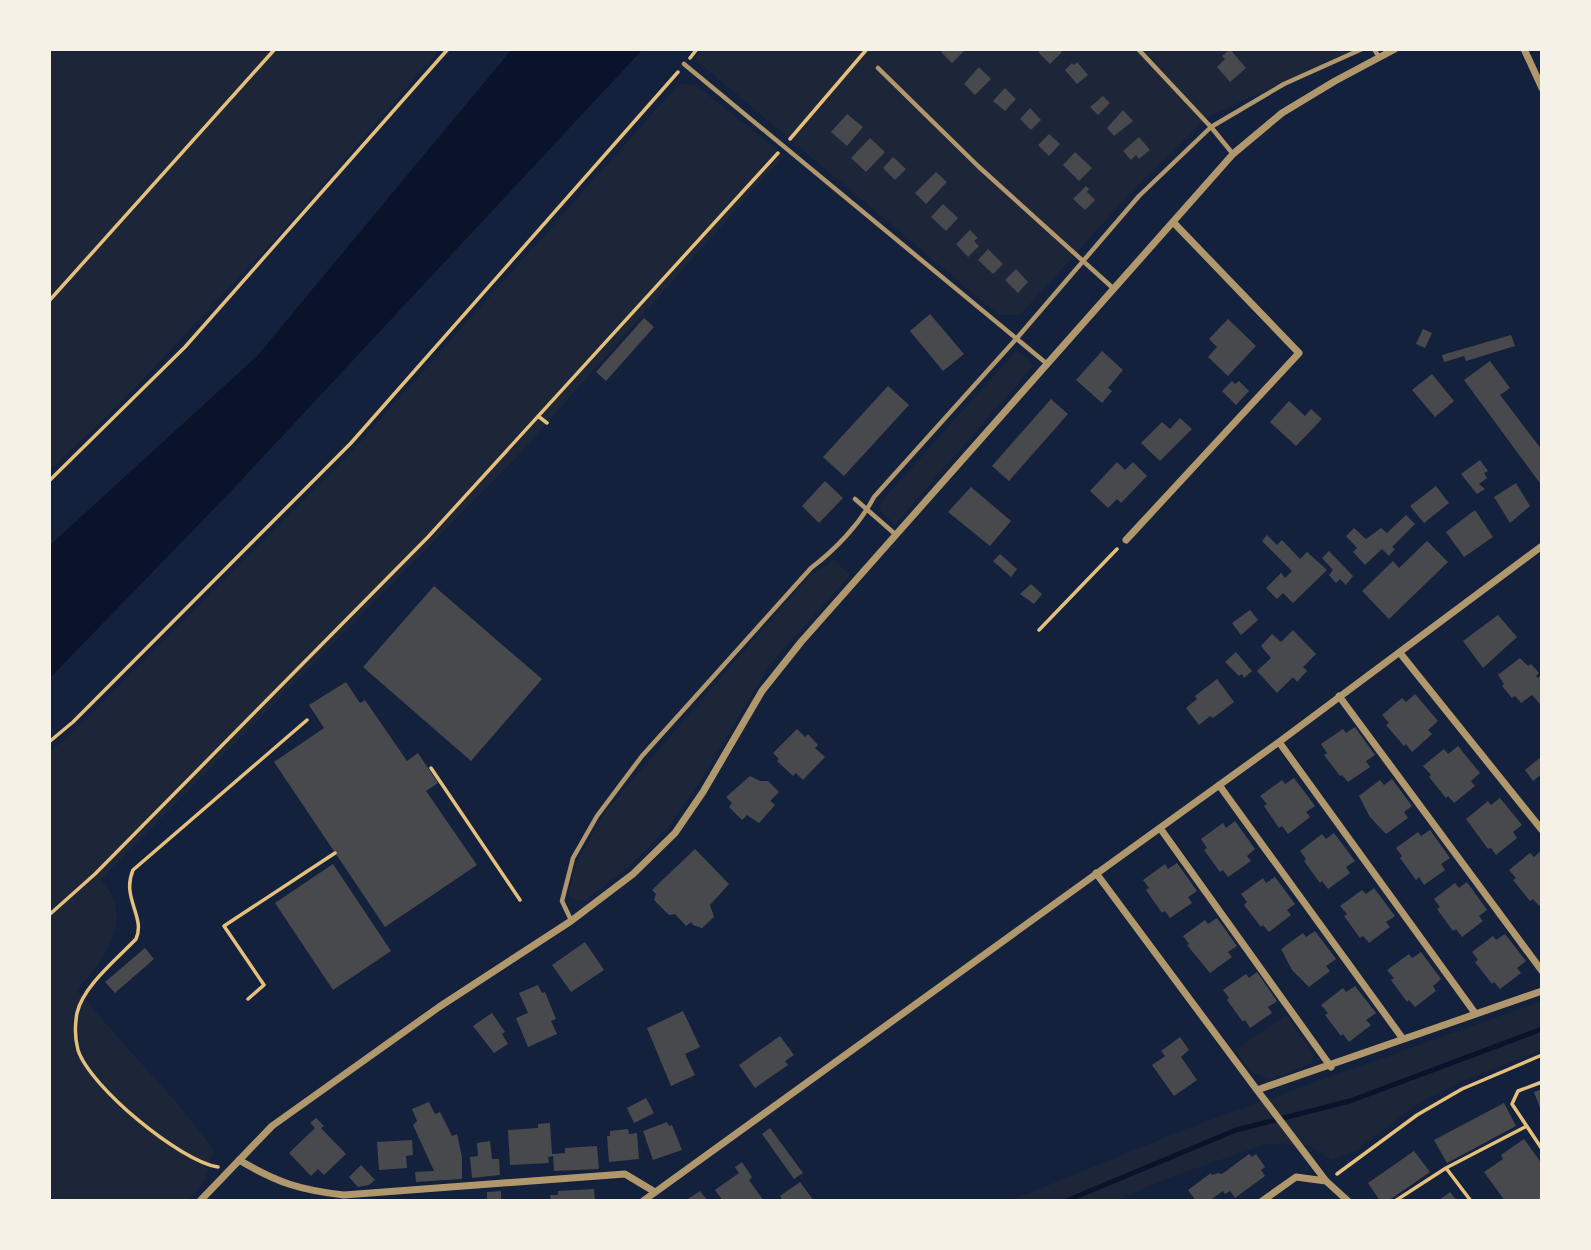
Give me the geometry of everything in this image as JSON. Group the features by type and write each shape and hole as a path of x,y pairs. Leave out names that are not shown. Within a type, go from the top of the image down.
{"street":[{"path":"200,1201 272,1126 439,1007 571,921 633,874 675,833 703,792 762,691 801,642 1233,154 1282,113 1395,49"},
{"path":"1524,49 1542,88"},
{"path":"1126,540 1298,353 1174,223"},
{"path":"643,1201 1279,742 1542,546"},
{"path":"1400,653 1542,830"},
{"path":"1339,696 1542,971"},
{"path":"1279,742 1475,1013"},
{"path":"1219,785 1403,1039"},
{"path":"1160,828 1331,1067"},
{"path":"1096,873 1286,1129 1326,1181 1348,1201"},
{"path":"1257,1090 1331,1067 1475,1013 1542,992"},
{"path":"239,1160 264,1175 303,1190 344,1195 625,1174 655,1192"},
{"path":"1262,1201 1296,1177 1326,1181"}],"lane":[{"path":"1138,49 1233,154"},
{"path":"571,921 562,901 573,858 597,816 642,756 811,568 826,557 874,497 1017,338 1139,196 1211,127 1284,84 1362,49"},
{"path":"1374,49 1379,57"},
{"path":"684,64 1046,363"},
{"path":"878,68 979,167 1114,289"},
{"path":"855,499 895,534"}],"path":[{"path":"49,300 275,49"},
{"path":"49,481 185,347 448,49"},
{"path":"49,742 73,722 351,443 697,49"},
{"path":"49,915 95,874 428,537 784,146 867,49"},
{"path":"538,416 547,423"},
{"path":"1039,630 1126,540"},
{"path":"230,1169 186,1156 138,1119 92,1075 78,1050 78,1011 84,995 136,939 140,930 128,881 133,870 307,720"},
{"path":"431,768 520,900"},
{"path":"248,999 264,985 224,926 335,853"},
{"path":"1326,1181 1417,1115 1462,1089 1542,1055"},
{"path":"1542,1082 1518,1091 1512,1104 1542,1149"},
{"path":"1395,1201 1446,1168 1525,1127"},
{"path":"1446,1168 1471,1201"}],"shaded area":[{"path":"49,49 440,49 279,235 122,401 49,471"},
{"path":"512,49 643,49 235,487 49,679 49,546 257,356"},
{"path":"704,49 1356,49 1208,117 1135,188 1020,315 999,315 697,61"},
{"path":"678,85 697,86 784,155 515,459 100,880 113,898 116,924 101,960 76,990 182,1109 214,1150 204,1182 188,1201 58,1201 49,1197 49,752 78,727 355,448"},
{"path":"1016,351 1027,357 1033,366 895,524 879,510 882,501"},
{"path":"834,560 850,575 771,663 698,785 667,829 627,868 584,901 572,899 568,893 578,860 605,812 808,577"},
{"path":"1542,1001 1542,1050 1467,1079 1420,1102 1356,1151 1331,1160 1309,1145 1267,1144 1176,1175 1114,1201 1010,1201 1188,1128"},
{"path":"1286,1015 1313,1054 1312,1063 1272,1079 1252,1073 1235,1050"}],"building":[{"path":"944,49 966,49 952,63 941,52"},
{"path":"1041,49 1059,49 1062,52 1050,64 1038,52"},
{"path":"1230,49 1246,68 1230,82 1217,67 1225,59 1222,56"},
{"path":"1077,62 1088,75 1077,84 1065,70"},
{"path":"979,67 991,79 975,95 964,84"},
{"path":"1005,88 1016,99 1005,111 993,101"},
{"path":"1103,96 1110,103 1098,115 1090,107"},
{"path":"1030,108 1041,120 1031,130 1020,119"},
{"path":"1123,110 1133,121 1114,136 1107,128"},
{"path":"847,114 863,127 847,146 831,132"},
{"path":"1049,134 1060,144 1049,156 1038,145"},
{"path":"1139,137 1150,150 1139,159 1136,155 1131,160 1123,151"},
{"path":"870,138 885,152 866,172 851,158"},
{"path":"1075,152 1092,168 1079,181 1063,165"},
{"path":"893,157 906,169 895,180 883,168"},
{"path":"936,172 947,182 926,204 915,193"},
{"path":"1086,186 1089,189 1087,192 1095,200 1085,210 1073,199"},
{"path":"943,204 958,218 946,231 931,217"},
{"path":"970,230 978,238 974,241 979,246 968,257 956,244"},
{"path":"988,249 1003,264 993,274 978,260"},
{"path":"1016,269 1028,282 1018,293 1005,280"},
{"path":"930,314 964,354 943,371 910,331"},
{"path":"644,318 654,327 606,381 596,372"},
{"path":"1228,319 1256,346 1228,376 1208,357 1217,347 1209,339"},
{"path":"1423,329 1432,333 1425,348 1416,344"},
{"path":"1511,335 1515,346 1466,361 1464,356 1444,362 1442,355"},
{"path":"1102,351 1123,370 1108,388 1112,391 1102,403 1076,380"},
{"path":"1490,361 1510,388 1500,395 1542,450 1542,486 1464,380"},
{"path":"1432,374 1454,401 1435,417 1412,390"},
{"path":"1232,381 1235,384 1239,381 1249,391 1236,405 1222,391"},
{"path":"888,386 909,405 844,476 823,457"},
{"path":"1051,399 1068,414 1009,481 992,466"},
{"path":"1289,401 1305,416 1311,409 1322,419 1296,446 1270,422"},
{"path":"1180,418 1192,429 1160,461 1141,443 1162,422 1170,429"},
{"path":"1480,460 1488,471 1484,473 1487,478 1479,484 1485,489 1477,494 1461,474"},
{"path":"1117,462 1125,470 1133,462 1147,476 1121,503 1117,499 1108,508 1090,491"},
{"path":"825,481 843,498 819,523 802,506"},
{"path":"1516,483 1530,506 1510,523 1494,497"},
{"path":"1436,486 1449,503 1424,523 1410,506"},
{"path":"971,487 1011,521 990,546 948,512"},
{"path":"1475,510 1493,537 1464,557 1446,532"},
{"path":"1406,515 1415,524 1392,547 1395,549 1389,556 1382,549 1365,565 1353,552 1357,548 1346,536 1354,528 1366,539 1381,528 1387,533"},
{"path":"1267,535 1277,545 1282,540 1300,559 1307,552 1327,570 1293,603 1283,593 1277,599 1266,588 1281,573 1285,578 1292,571 1262,541"},
{"path":"1427,541 1448,562 1389,619 1362,591 1393,561 1399,568"},
{"path":"1329,551 1353,576 1346,585 1340,579 1336,583 1329,575 1333,570 1322,558"},
{"path":"1000,554 1017,569 1011,577 993,561"},
{"path":"1031,584 1042,594 1034,604 1020,594"},
{"path":"434,586 542,679 471,761 363,667"},
{"path":"1250,610 1258,620 1241,635 1232,623"},
{"path":"1498,615 1517,637 1483,668 1463,641"},
{"path":"1293,630 1316,654 1303,667 1307,671 1297,682 1293,677 1277,693 1257,671 1271,658 1261,646 1272,634 1281,642"},
{"path":"1236,652 1252,671 1244,678 1225,662"},
{"path":"1520,658 1528,666 1531,664 1539,673 1536,676 1538,678 1542,674 1540,704 1532,695 1521,703 1515,696 1512,698 1502,686 1504,684 1498,675"},
{"path":"1217,679 1234,702 1199,725 1186,708 1197,699 1195,696"},
{"path":"346,682 360,703 365,700 407,761 418,753 438,783 426,791 477,865 385,927 274,762 324,728 309,705"},
{"path":"1415,694 1438,721 1428,730 1432,734 1412,752 1386,725 1389,723 1382,715 1402,698 1406,702"},
{"path":"1355,727 1375,755 1366,761 1370,767 1348,782 1324,755 1327,753 1321,744 1343,729 1346,733"},
{"path":"797,729 805,737 808,734 818,745 815,748 825,757 803,780 796,773 793,776 777,761 779,759 773,753"},
{"path":"1458,746 1480,773 1471,781 1475,786 1454,803 1448,796 1446,798 1423,766 1444,749 1448,754"},
{"path":"1542,756 1542,774 1533,781 1525,770"},
{"path":"750,776 760,781 768,781 779,792 770,801 775,805 759,823 747,815 742,820 729,807 732,803 726,797"},
{"path":"1294,778 1315,806 1306,812 1310,817 1288,834 1282,826 1279,828 1260,796 1282,780 1285,784"},
{"path":"1392,779 1412,806 1404,812 1408,818 1386,834 1370,817 1359,796 1380,780 1384,785"},
{"path":"1500,798 1522,825 1513,832 1517,838 1496,855 1491,848 1488,849 1466,819 1488,801 1491,805"},
{"path":"1235,821 1255,849 1247,856 1251,861 1228,877 1223,870 1220,872 1204,850 1207,848 1201,839 1223,823 1226,828"},
{"path":"1430,830 1450,858 1441,864 1445,870 1424,885 1419,877 1416,880 1396,848 1418,832 1421,836"},
{"path":"1334,833 1355,861 1346,867 1350,873 1328,889 1322,881 1320,883 1300,851 1322,834 1326,839"},
{"path":"695,849 729,884 710,905 714,917 702,928 691,922 686,926 675,914 669,915 654,900 656,894 652,890"},
{"path":"1542,850 1542,903 1539,906 1533,899 1530,901 1513,880 1516,878 1509,870 1530,853 1534,857"},
{"path":"1177,863 1197,891 1188,897 1192,903 1170,918 1165,911 1162,913 1146,890 1149,888 1143,880 1165,864 1168,869"},
{"path":"333,864 391,951 333,990 275,903"},
{"path":"1275,877 1295,904 1287,910 1291,915 1269,932 1263,925 1261,927 1244,905 1247,902 1241,894 1263,878 1266,883"},
{"path":"1467,882 1487,910 1479,916 1483,921 1462,937 1456,929 1453,931 1437,909 1440,907 1434,899 1455,883 1459,888"},
{"path":"1374,888 1395,916 1386,922 1390,927 1369,943 1363,936 1360,938 1340,906 1362,890 1366,894"},
{"path":"1217,918 1237,946 1228,952 1232,957 1210,973 1183,936 1205,920 1208,924"},
{"path":"1315,931 1336,959 1326,966 1330,971 1309,987 1292,970 1281,949 1303,933 1306,937"},
{"path":"1505,934 1526,961 1517,968 1521,973 1500,989 1494,982 1492,984 1475,962 1478,960 1472,952 1493,936 1496,940"},
{"path":"585,942 604,970 571,992 552,965"},
{"path":"145,948 154,959 115,993 105,982"},
{"path":"1421,952 1441,979 1433,986 1436,991 1415,1007 1409,1000 1407,1002 1387,970 1409,954 1412,958"},
{"path":"1257,972 1277,1001 1268,1007 1272,1013 1250,1028 1227,1000 1229,998 1223,990 1246,974 1249,978"},
{"path":"538,985 542,993 545,992 556,1019 551,1021 557,1034 528,1047 516,1018 528,1013 519,993"},
{"path":"1355,986 1376,1013 1366,1020 1371,1025 1349,1042 1325,1015 1328,1013 1321,1005 1343,988 1346,992"},
{"path":"683,1011 700,1047 685,1054 695,1075 671,1086 647,1028"},
{"path":"492,1013 505,1032 502,1034 508,1044 494,1053 473,1026"},
{"path":"780,1036 794,1055 785,1061 788,1065 755,1088 739,1065"},
{"path":"1180,1037 1189,1050 1181,1057 1197,1080 1174,1096 1152,1065 1165,1056 1161,1051"},
{"path":"1542,1089 1542,1113 1534,1092"},
{"path":"646,1098 654,1113 634,1123 627,1108"},
{"path":"429,1102 435,1114 440,1112 452,1136 457,1134 462,1157 462,1179 416,1182 415,1172 434,1171 413,1125 417,1121 412,1109"},
{"path":"1504,1103 1516,1126 1447,1163 1434,1140"},
{"path":"316,1118 324,1126 321,1128 346,1154 324,1175 318,1169 311,1176 289,1153 315,1128 310,1123"},
{"path":"667,1122 669,1126 672,1125 682,1150 653,1160 643,1131"},
{"path":"550,1123 552,1154 565,1153 565,1148 597,1146 599,1169 554,1171 553,1156 548,1157 549,1163 510,1165 508,1130 538,1128 538,1124"},
{"path":"770,1128 803,1173 794,1179 762,1134"},
{"path":"628,1129 629,1134 637,1133 639,1159 609,1162 607,1136 610,1136 610,1131"},
{"path":"1524,1139 1542,1164 1542,1201 1505,1201 1484,1172 1503,1159 1501,1155"},
{"path":"412,1140 413,1155 406,1156 407,1168 379,1170 377,1142"},
{"path":"490,1141 492,1159 499,1159 500,1175 472,1178 470,1157 478,1156 477,1143"},
{"path":"1414,1151 1430,1172 1388,1201 1380,1201 1368,1183"},
{"path":"1249,1154 1252,1157 1256,1154 1265,1167 1261,1170 1265,1176 1235,1198 1230,1191 1225,1194 1223,1191 1209,1201 1196,1201 1188,1190 1211,1173 1222,1174"},
{"path":"742,1162 752,1177 749,1180 764,1201 723,1201 715,1190 739,1173 735,1167"},
{"path":"361,1165 375,1180 369,1185 358,1187 349,1177"},
{"path":"800,1182 814,1201 783,1201 780,1196"},
{"path":"594,1189 595,1201 551,1201 550,1195 558,1195 558,1191"},
{"path":"501,1191 501,1201 487,1201 487,1192"},
{"path":"700,1191 708,1201 685,1201"},
{"path":"1450,1192 1457,1201 1438,1201"}],"waterway":[{"path":"1066,1201 1236,1130 1350,1101 1542,1029"}]}
